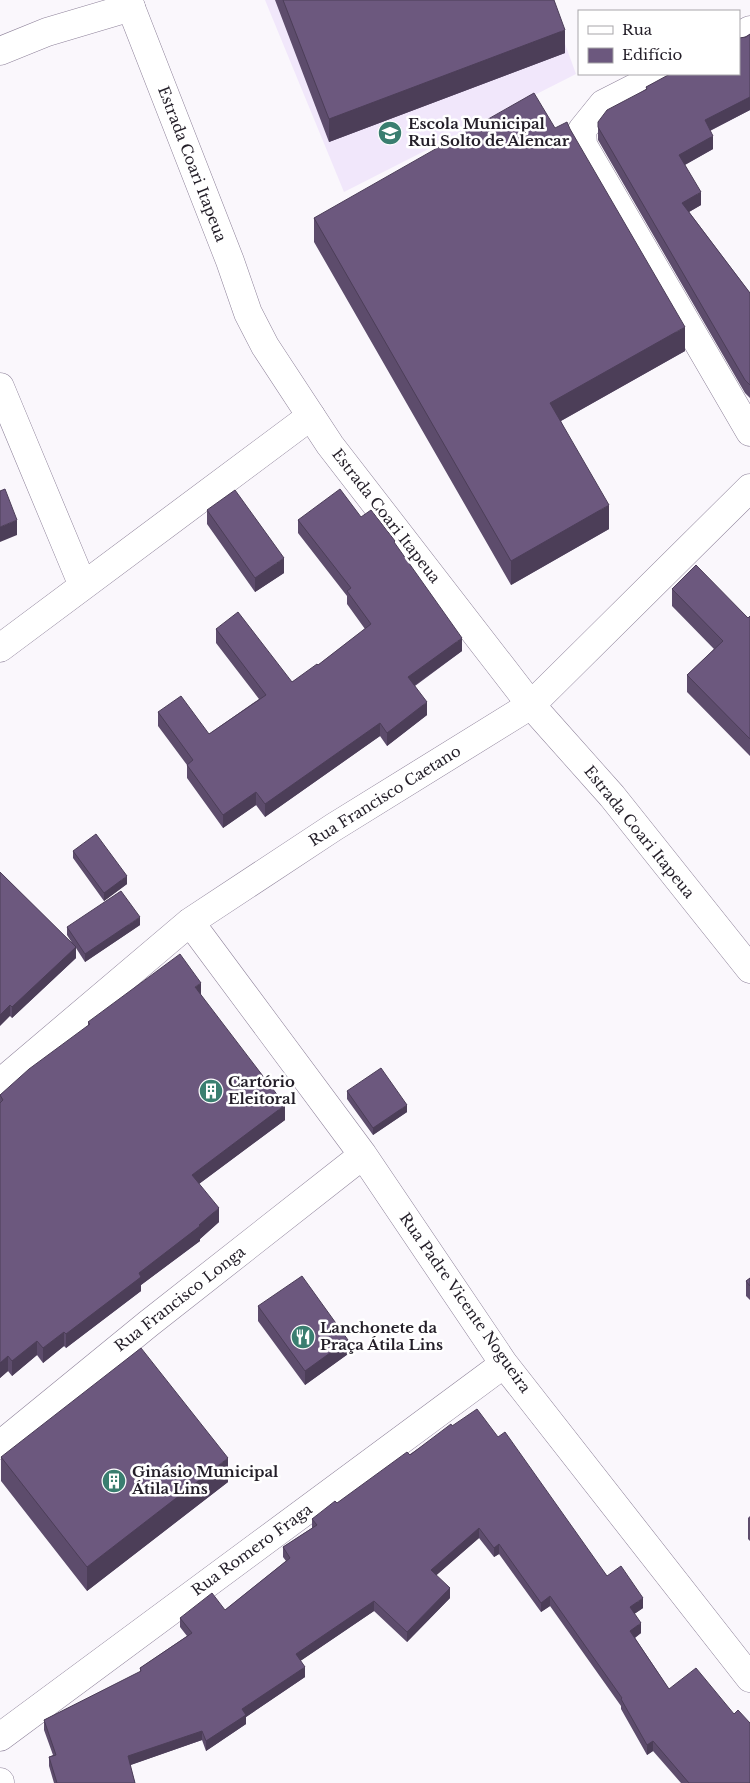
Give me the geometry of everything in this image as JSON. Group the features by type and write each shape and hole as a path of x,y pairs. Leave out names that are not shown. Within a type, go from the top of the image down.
{"street":[{"path":"0,51 47,32 129,4"},
{"name":"Estrada Coari Itapeua","path":"129,4 230,261 248,313 265,346 330,445 531,705 612,796 750,969"},
{"path":"660,75 603,104 582,130 583,145 750,432"},
{"path":"0,387 83,586"},
{"path":"0,648 311,416"},
{"name":"Rua Francisco Caetano","path":"0,1083 190,922 334,827 531,705 750,488"},
{"name":"Rua Padre Vicente Nogueira","path":"190,922 363,1155 504,1364 750,1678"},
{"name":"Rua Francisco Longa","path":"0,1445 148,1324 363,1155"},
{"name":"Rua Romero Fraga","path":"0,1737 504,1364"}],"shaded area":[{"name":"Escola Municipal Rui Solto de Alencar","path":"265,0 549,0 576,74 344,192"}],"building":[{"path":"283,0 554,0 565,30 329,119"},
{"path":"750,34 750,97 705,120 713,136 679,155 701,192 682,203 750,293 750,385 745,380 598,127 598,122 607,110 647,89 646,87 668,75 740,75 740,38"},
{"path":"534,93 555,128 567,122 685,327 550,403 609,505 511,561 314,218"},
{"path":"5,489 17,520 0,527 0,491"},
{"path":"340,489 361,517 371,510 395,541 462,638 408,677 427,702 387,733 380,723 265,804 256,792 223,815 187,765 193,760 158,712 181,696 209,734 266,695 216,629 238,612 292,682 318,665 371,624 347,591 351,588 298,520"},
{"path":"235,490 284,558 255,578 207,510"},
{"path":"696,565 748,618 750,616 750,739 687,675 723,641 672,589"},
{"path":"96,834 127,876 104,893 73,851"},
{"path":"0,872 76,947 12,1007 10,1005 0,1015"},
{"path":"121,891 140,917 85,954 67,927"},
{"path":"180,954 201,983 195,987 285,1105 192,1175 219,1208 200,1226 139,1273 141,1277 66,1334 64,1332 43,1348 37,1341 12,1361 8,1356 0,1363 0,1103 3,1100 0,1095 29,1069 90,1024 88,1022"},
{"path":"381,1068 407,1105 373,1128 347,1091"},
{"name":"Lanchonete da Praça Átila Lins","path":"302,1276 348,1340 305,1371 258,1306"},
{"path":"750,1278 750,1286 746,1281"},
{"name":"Ginásio Municipal Átila Lins","path":"141,1348 228,1458 87,1567 1,1457"},
{"path":"477,1409 498,1437 505,1432 607,1576 621,1566 643,1598 630,1607 641,1623 630,1631 669,1689 696,1668 734,1714 738,1710 750,1723 750,1783 689,1783 653,1741 647,1745 622,1698 550,1596 541,1603 499,1544 494,1548 479,1528 431,1570 450,1588 407,1632 374,1601 296,1654 305,1667 242,1709 246,1715 206,1741 202,1731 128,1756 135,1783 57,1783 49,1757 56,1755 44,1720 141,1671 140,1668 192,1633 180,1618 212,1593 225,1610 290,1558 283,1547 317,1525 312,1519 407,1452 410,1455 451,1424 452,1426"}],"place":[{"name":"Escola Municipal Rui Solto de Alencar","path":"390,133"},
{"name":"Cartório Eleitoral","path":"211,1091"},
{"name":"Lanchonete da Praça Átila Lins","path":"303,1337"},
{"name":"Ginásio Municipal Átila Lins","path":"114,1481"}]}
